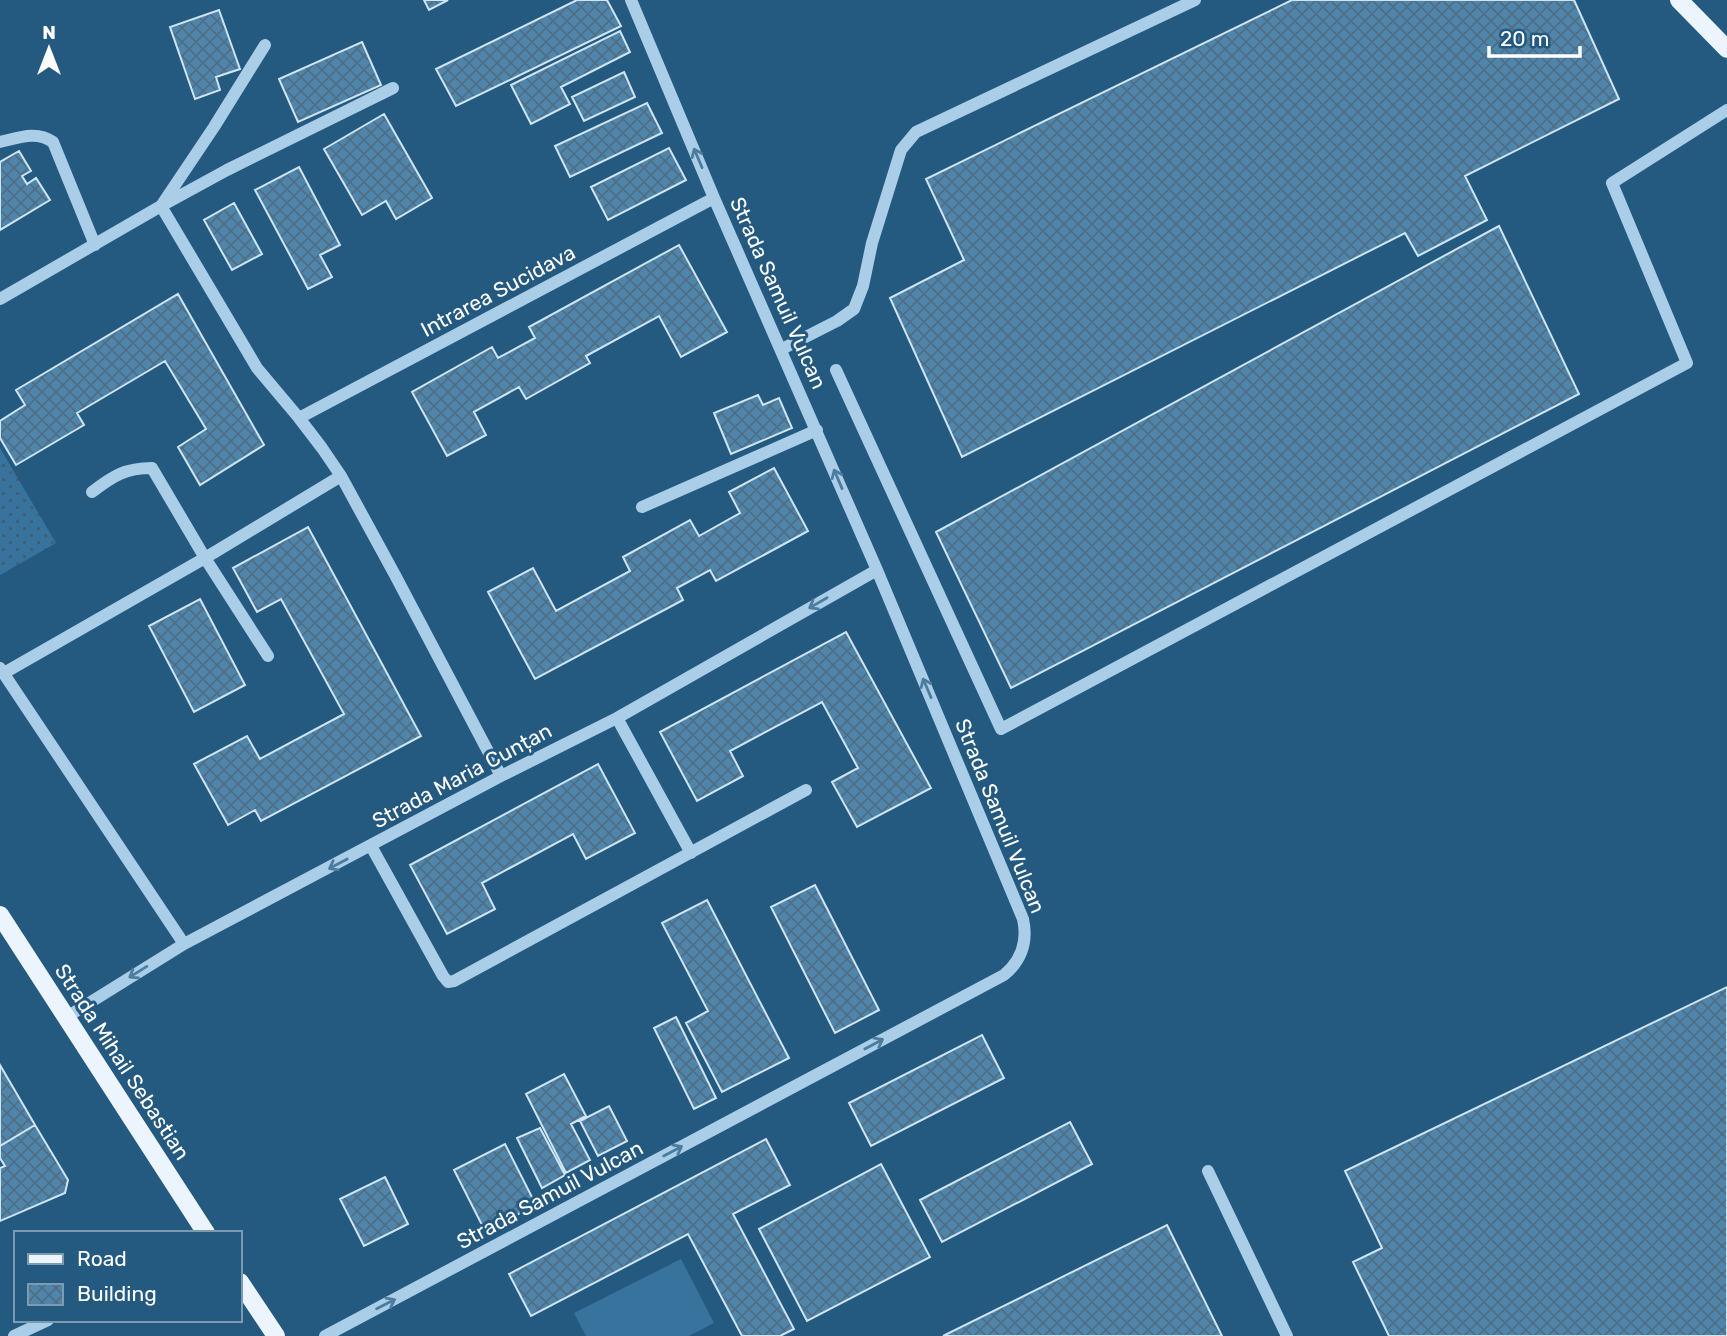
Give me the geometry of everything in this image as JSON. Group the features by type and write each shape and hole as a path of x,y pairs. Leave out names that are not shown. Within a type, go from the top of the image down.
{"main road":[{"path":"1679,0 1727,49"},
{"name":"Strada Mihail Sebastian","path":"0,915 205,1231"},
{"path":"242,1285 276,1336"}],"street":[{"name":"Strada Samuil Vulcan","path":"325,1336 1004,975 1013,968 1024,947 1023,919 877,570 631,0"},
{"path":"782,349 837,321 854,309 863,286 872,243 901,150 916,132 1195,0"},
{"path":"161,206 265,45"},
{"path":"0,299 227,170 393,88"},
{"path":"836,370 1002,729 1687,363 1612,183 1727,110"},
{"path":"0,142 37,134 53,142 95,245"},
{"name":"Intrarea Sucidava","path":"299,418 715,198"},
{"path":"161,206 257,368 323,448 341,476 501,776"},
{"path":"642,507 817,430"},
{"path":"92,492 113,476 136,468 152,468 205,558 268,656"},
{"path":"184,944 2,671 205,558 341,476"},
{"name":"Strada Maria Cunțan","path":"65,1017 184,944 501,776 617,718 877,570"},
{"path":"617,718 691,853"},
{"path":"371,846 448,982 806,790"},
{"path":"1208,1171 1287,1336"},
{"path":"13,1336 44,1322"}],"shaded area":[{"path":"0,448 56,543 0,575"},
{"path":"681,1259 714,1323 689,1336 586,1336 574,1313"}],"building":[{"path":"424,0 448,0 429,10"},
{"path":"577,0 607,0 621,26 456,106 436,69"},
{"path":"1292,0 1574,0 1619,99 1465,176 1487,220 1418,256 1405,233 962,457 890,298 964,260 926,179"},
{"path":"219,10 240,69 216,77 220,90 195,99 170,27"},
{"path":"620,31 630,52 561,87 570,104 531,124 511,85"},
{"path":"362,42 381,85 298,122 279,79"},
{"path":"624,72 635,97 584,121 572,97"},
{"path":"647,103 662,133 570,177 555,146"},
{"path":"384,114 432,198 396,219 386,201 362,215 324,149"},
{"path":"669,148 686,180 608,220 591,187"},
{"path":"19,151 31,171 22,176 27,184 36,178 50,200 0,230 0,162"},
{"path":"299,167 340,245 320,255 332,277 308,289 255,190"},
{"path":"234,203 262,254 232,270 204,220"},
{"path":"1499,226 1579,394 1011,688 936,532"},
{"path":"679,245 727,332 681,357 659,316 586,356 590,363 526,399 519,387 474,412 486,435 447,456 412,392 492,347 498,358 535,338 529,327"},
{"path":"178,294 264,445 200,485 178,447 206,429 165,361 77,413 84,425 16,465 0,438 0,421 25,405 16,390"},
{"path":"758,395 763,405 779,398 792,428 731,454 714,413"},
{"path":"774,468 808,531 716,581 710,570 677,588 683,600 535,679 488,592 533,568 556,611 630,571 623,557 690,520 699,536 740,513 729,492"},
{"path":"308,527 421,736 261,821 255,810 228,825 194,764 247,736 260,759 344,714 281,599 257,612 233,568"},
{"path":"200,599 245,685 194,712 149,626"},
{"path":"846,632 931,788 857,827 832,782 858,768 822,702 730,751 743,776 697,801 660,732"},
{"path":"598,764 635,833 586,859 573,834 482,883 495,909 447,934 410,865"},
{"path":"815,885 879,1010 835,1033 771,907"},
{"path":"707,900 789,1058 722,1092 686,1023 708,1011 662,923"},
{"path":"1727,987 1727,1336 1389,1336 1353,1262 1382,1248 1345,1171"},
{"path":"676,1017 716,1098 694,1109 654,1028"},
{"path":"982,1035 1004,1078 871,1146 849,1103"},
{"path":"0,1065 35,1125 0,1146"},
{"path":"564,1074 586,1116 571,1124 590,1160 566,1173 526,1094"},
{"path":"609,1106 627,1141 598,1156 580,1121"},
{"path":"1070,1122 1092,1164 942,1242 920,1200"},
{"path":"35,1125 68,1180 65,1193 0,1221 0,1168 5,1166 0,1158 0,1146"},
{"path":"540,1128 565,1175 542,1188 517,1138"},
{"path":"766,1139 790,1185 733,1214 794,1329 780,1336 742,1336 688,1234 531,1316 509,1274"},
{"path":"505,1144 536,1205 485,1231 454,1170"},
{"path":"881,1164 930,1257 807,1321 759,1229"},
{"path":"385,1177 408,1224 364,1246 340,1199"},
{"path":"1167,1225 1222,1336 943,1336"}]}
